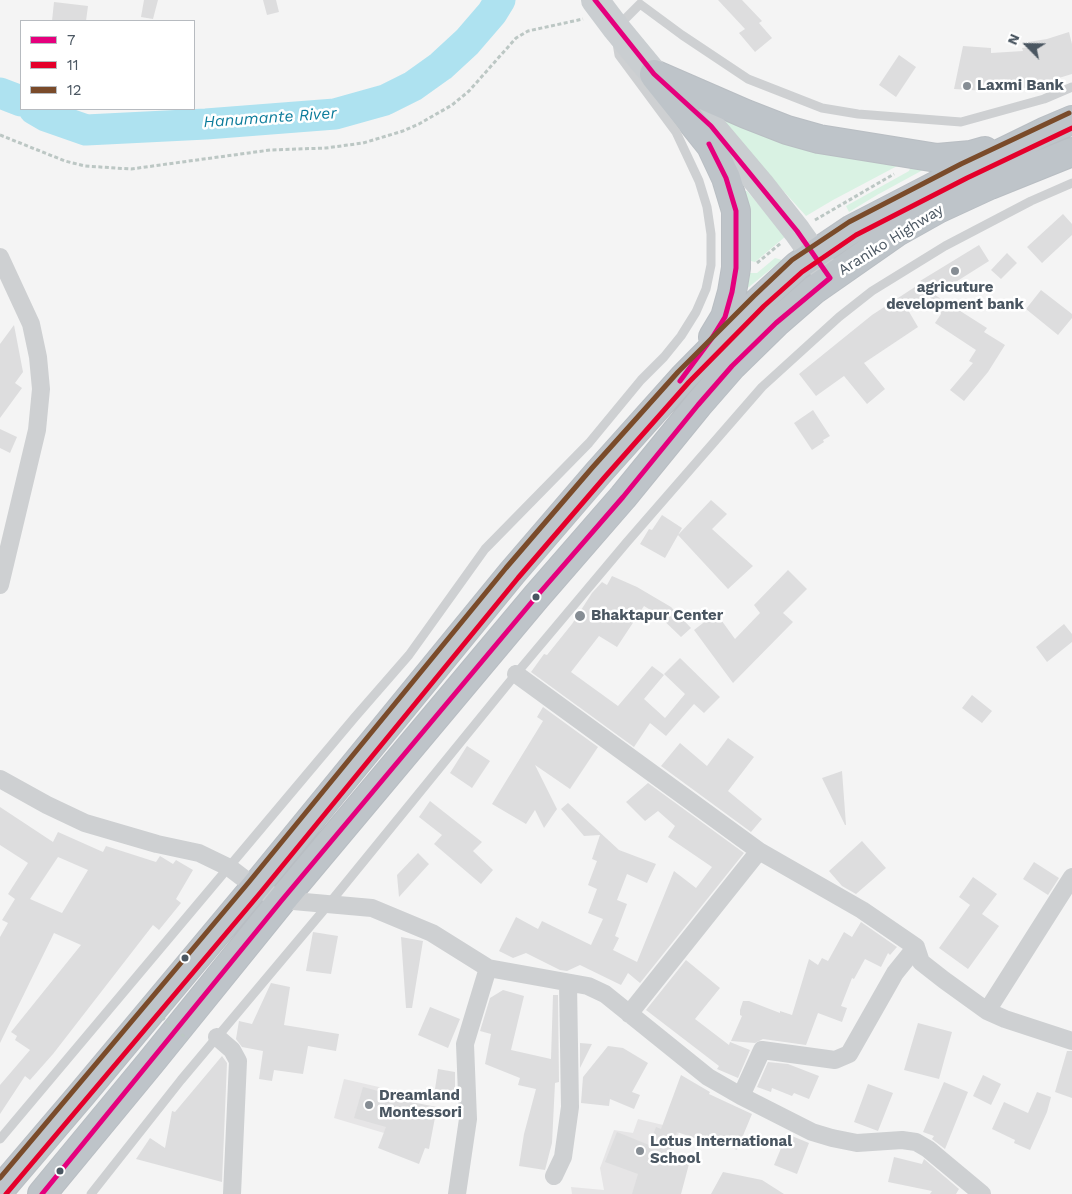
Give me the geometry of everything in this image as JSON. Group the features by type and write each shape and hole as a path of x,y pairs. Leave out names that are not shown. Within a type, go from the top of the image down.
{"highway":[{"path":"654,74 786,130 819,139 937,158 972,155 1046,131"},
{"path":"654,74 711,146 726,178 736,211 736,268 725,317 684,377"},
{"name":"Araniko Highway","path":"0,1190 255,887 512,573 684,377 759,300 797,266 852,229 1046,131 1072,120"},
{"name":"Araniko Highway","path":"42,1194 282,900 536,597 623,497 726,372 776,323 830,278 897,232 938,209 990,185 1072,152"}],"main road":[{"path":"606,15 654,74 710,126 797,231 830,278"}],"street":[{"path":"0,257 31,324 38,357 41,389 37,430 0,585"},
{"path":"516,674 759,851 862,910 916,947 921,962 987,1011 1005,1019 1072,1041"},
{"path":"0,779 23,793 85,823 157,844 199,853 230,868 255,887 282,900 372,908 432,933 488,968 588,986 605,994 708,1078 741,1096 812,1132 832,1138 857,1143 902,1140 916,1142 928,1149 982,1194"},
{"path":"628,1014 759,851"},
{"path":"987,1011 1072,877"},
{"path":"741,1096 762,1050 835,1060 849,1054 896,973 916,947"},
{"path":"457,1194 468,1119 465,1044 488,968"},
{"path":"554,1176 563,1157 570,1107 568,983"},
{"path":"217,1037 232,1050 238,1061 232,1194"}],"lane":[{"path":"0,1139 409,655 486,549 589,442 641,380 664,357 681,336 696,312 706,289 711,265 711,234 707,206 699,181 676,132 619,54 606,15 640,4 710,55 748,79 822,108 858,114 961,122 1044,99 1072,87"},
{"path":"91,1194 181,1080 328,905 516,674 627,542 762,387 839,317 872,291 945,246 1031,201 1072,183"},
{"path":"109,1129 151,1062"},
{"path":"0,1171 82,1094"}],"path":[{"path":"0,135 65,161 85,166 131,169 270,150 326,148 363,143 420,124 452,105 469,91 516,38 528,31 606,15"},
{"path":"736,268 750,268 797,231 897,173 904,166 908,152"},
{"path":"142,1000 187,1039"}],"shaded area":[{"name":"Dreamland Montessori","path":"344,1079 405,1093 394,1136 334,1118"},
{"name":"Lotus International School","path":"638,1119 680,1129 660,1194 572,1194 571,1187 604,1190 600,1168 614,1130 633,1133"}],"green space":[{"path":"714,114 899,165 806,216"},
{"path":"932,165 849,212 846,206 909,171 911,166"},
{"path":"743,191 747,191 786,236 755,262 747,260"},
{"path":"775,258 782,260 744,291 744,273 757,273"}],"building":[{"path":"144,0 158,0 153,19 141,17"},
{"path":"263,0 276,0 279,12 267,15"},
{"path":"718,0 742,0 762,21 759,23 772,38 755,52 739,33 745,29"},
{"path":"54,2 88,6 86,20 52,20"},
{"path":"1069,32 1072,44 1072,74 1026,88 988,91 954,89 963,46 991,48 991,53 1023,51 1022,48 1029,47 1028,42 1047,39"},
{"path":"899,55 916,67 896,97 879,85"},
{"path":"1063,214 1072,224 1072,235 1042,263 1027,247"},
{"path":"979,245 989,261 935,295 987,328 984,332 1005,345 988,372 964,401 950,390 973,363 969,361 976,350 935,323 941,314 929,296 908,310 918,327 864,363 885,389 867,404 844,376 816,396 799,374 872,315 921,283 920,281"},
{"path":"1007,253 1017,263 1001,279 991,270"},
{"path":"1041,290 1072,314 1072,318 1058,335 1026,309"},
{"path":"14,325 23,372 15,383 22,388 0,418 0,344"},
{"path":"813,410 830,436 812,450 794,423"},
{"path":"0,429 17,437 10,453 0,448"},
{"path":"711,500 727,514 712,529 753,566 728,589 678,535"},
{"path":"662,515 682,528 665,558 640,544 649,529 652,530"},
{"path":"788,570 807,589 783,613 793,622 733,683 694,630 716,613 735,639 760,613 754,605"},
{"path":"612,576 637,587 671,607 691,628 681,637 657,614 644,606 617,647 599,636 571,672 618,706 652,666 664,675 644,699 665,718 685,694 664,674 680,658 720,697 704,713 694,704 666,736 650,723 634,747 531,672 544,654 547,655 572,624 592,593 602,582 607,585"},
{"path":"1064,624 1072,634 1072,642 1047,662 1036,647"},
{"path":"972,695 992,711 982,723 962,708"},
{"path":"543,707 598,747 570,789 535,765 557,809 544,828 535,810 526,824 492,804 543,721 537,717"},
{"path":"728,738 754,757 728,791 762,819 751,832 661,766 680,743 707,766"},
{"path":"467,746 490,761 472,788 450,773"},
{"path":"842,771 846,825 822,778"},
{"path":"648,783 744,853 640,983 628,973 621,985 580,965 567,971 560,970 526,953 513,958 499,951 516,917 538,929 542,921 591,945 603,919 588,913 597,889 588,885 597,861 592,859 600,835 584,836 561,809 568,803 619,850 656,864 647,883 627,874 617,900 627,904 615,936 619,938 613,950 637,962 674,871 696,888 712,867 668,837 675,826 658,811 645,821 626,802"},
{"path":"430,801 482,842 473,851 493,870 481,884 434,844 442,835 419,817"},
{"path":"0,807 53,842 58,832 103,852 106,846 156,862 160,856 173,864 176,860 193,870 176,899 181,903 159,930 153,925 53,1054 30,1080 25,1076 0,1114 0,1085 30,1050 15,1040 17,1036 11,1032 81,945 54,933 0,1043 0,937 8,923 2,920 15,899 8,894 28,863 0,845","holes":["58,857 88,870 62,913 30,899"]},
{"path":"862,841 886,868 856,894 842,886 829,871"},
{"path":"418,853 429,864 399,897 397,875"},
{"path":"1034,862 1059,878 1048,895 1023,879"},
{"path":"973,877 997,894 982,914 999,926 968,969 939,948 970,905 959,897"},
{"path":"861,922 897,947 890,955 888,953 881,967 865,959 854,979 852,978 841,1006 847,1008 842,1022 818,1013 806,1045 763,1039 755,1043 731,1041 742,1016 740,1015 740,1010 743,1001 749,1001 780,1013 780,1011 792,1015 809,959 818,965 822,958 828,961 844,932 852,937"},
{"path":"313,932 338,936 331,974 306,971"},
{"path":"401,937 423,941 412,1008 406,1008"},
{"path":"686,960 720,988 695,1019 729,1045 730,1042 750,1050 738,1078 717,1069 719,1066 646,1010"},
{"path":"271,983 290,987 284,1025 339,1034 336,1051 308,1046 303,1074 274,1070 272,1081 259,1079 263,1051 242,1047 236,1039 239,1021 252,1024"},
{"path":"503,990 524,996 511,1050 551,1059 553,995 558,995 559,1082 555,1083 552,1143 545,1170 519,1166 524,1134 536,1089 518,1085 520,1078 485,1064 491,1034 480,1031 490,998"},
{"path":"430,1007 460,1019 448,1048 418,1035"},
{"path":"918,1023 952,1032 939,1079 904,1070"},
{"path":"580,1043 592,1044 580,1068"},
{"path":"608,1046 623,1048 648,1063 632,1092 640,1095 634,1109 610,1099 609,1106 581,1103 583,1077"},
{"path":"1067,1051 1072,1051 1072,1098 1055,1092"},
{"path":"222,1056 227,1063 222,1182 136,1159 150,1138 165,1148 172,1111 175,1112"},
{"path":"768,1062 788,1064 819,1076 809,1099 794,1093 792,1096 772,1088 771,1092 757,1087"},
{"path":"438,1069 455,1072 455,1092 435,1089"},
{"path":"681,1075 710,1092 709,1094 752,1114 737,1150 721,1144 720,1147 677,1132 668,1159 689,1164 681,1194 632,1194 638,1174 605,1162 617,1132 649,1145 656,1127 661,1129"},
{"path":"983,1075 1001,1084 991,1105 973,1096"},
{"path":"944,1082 968,1092 945,1149 932,1139 934,1136 923,1132"},
{"path":"868,1084 893,1093 878,1131 854,1122"},
{"path":"363,1087 401,1097 401,1100 437,1107 429,1149 425,1148 419,1164 378,1148 386,1127 354,1118"},
{"path":"1037,1092 1051,1097 1047,1112 1030,1150 1014,1143 1015,1140 992,1129 1004,1102 1028,1113"},
{"path":"787,1134 809,1143 797,1174 774,1165"},
{"path":"894,1157 922,1164 924,1159 959,1189 956,1194 930,1194 932,1191 888,1182"},
{"path":"723,1172 762,1180 784,1194 711,1194"}],"waterway":[{"name":"Hanumante River","path":"36,110 46,116 86,130 206,124 335,114 385,100 413,86 441,66 467,42 492,13 500,0"},
{"name":"Hanumante River","path":"0,93 20,101"}],"transit line":[{"name":"7","path":"42,1194 282,900 536,597 623,497 698,405 732,366 776,323 830,278 797,231 711,126 654,74 595,0"},
{"name":"12","path":"0,1178 249,882 506,568 678,372 754,296 792,260 849,222 961,164 1069,113"},
{"name":"11","path":"6,1194 261,892 518,578 689,382 764,306 802,272 856,235 967,178 1072,128"},
{"name":"7","path":"680,381 725,317 736,268 736,211 726,178 709,144"}],"place":[{"name":"Laxmi Bank","path":"967,86"},
{"name":"agricuture development bank","path":"955,271"},
{"name":"Bhaktapur Center","path":"580,616"},
{"name":"Dreamland Montessori","path":"369,1105"},
{"name":"Lotus International School","path":"640,1151"}]}
